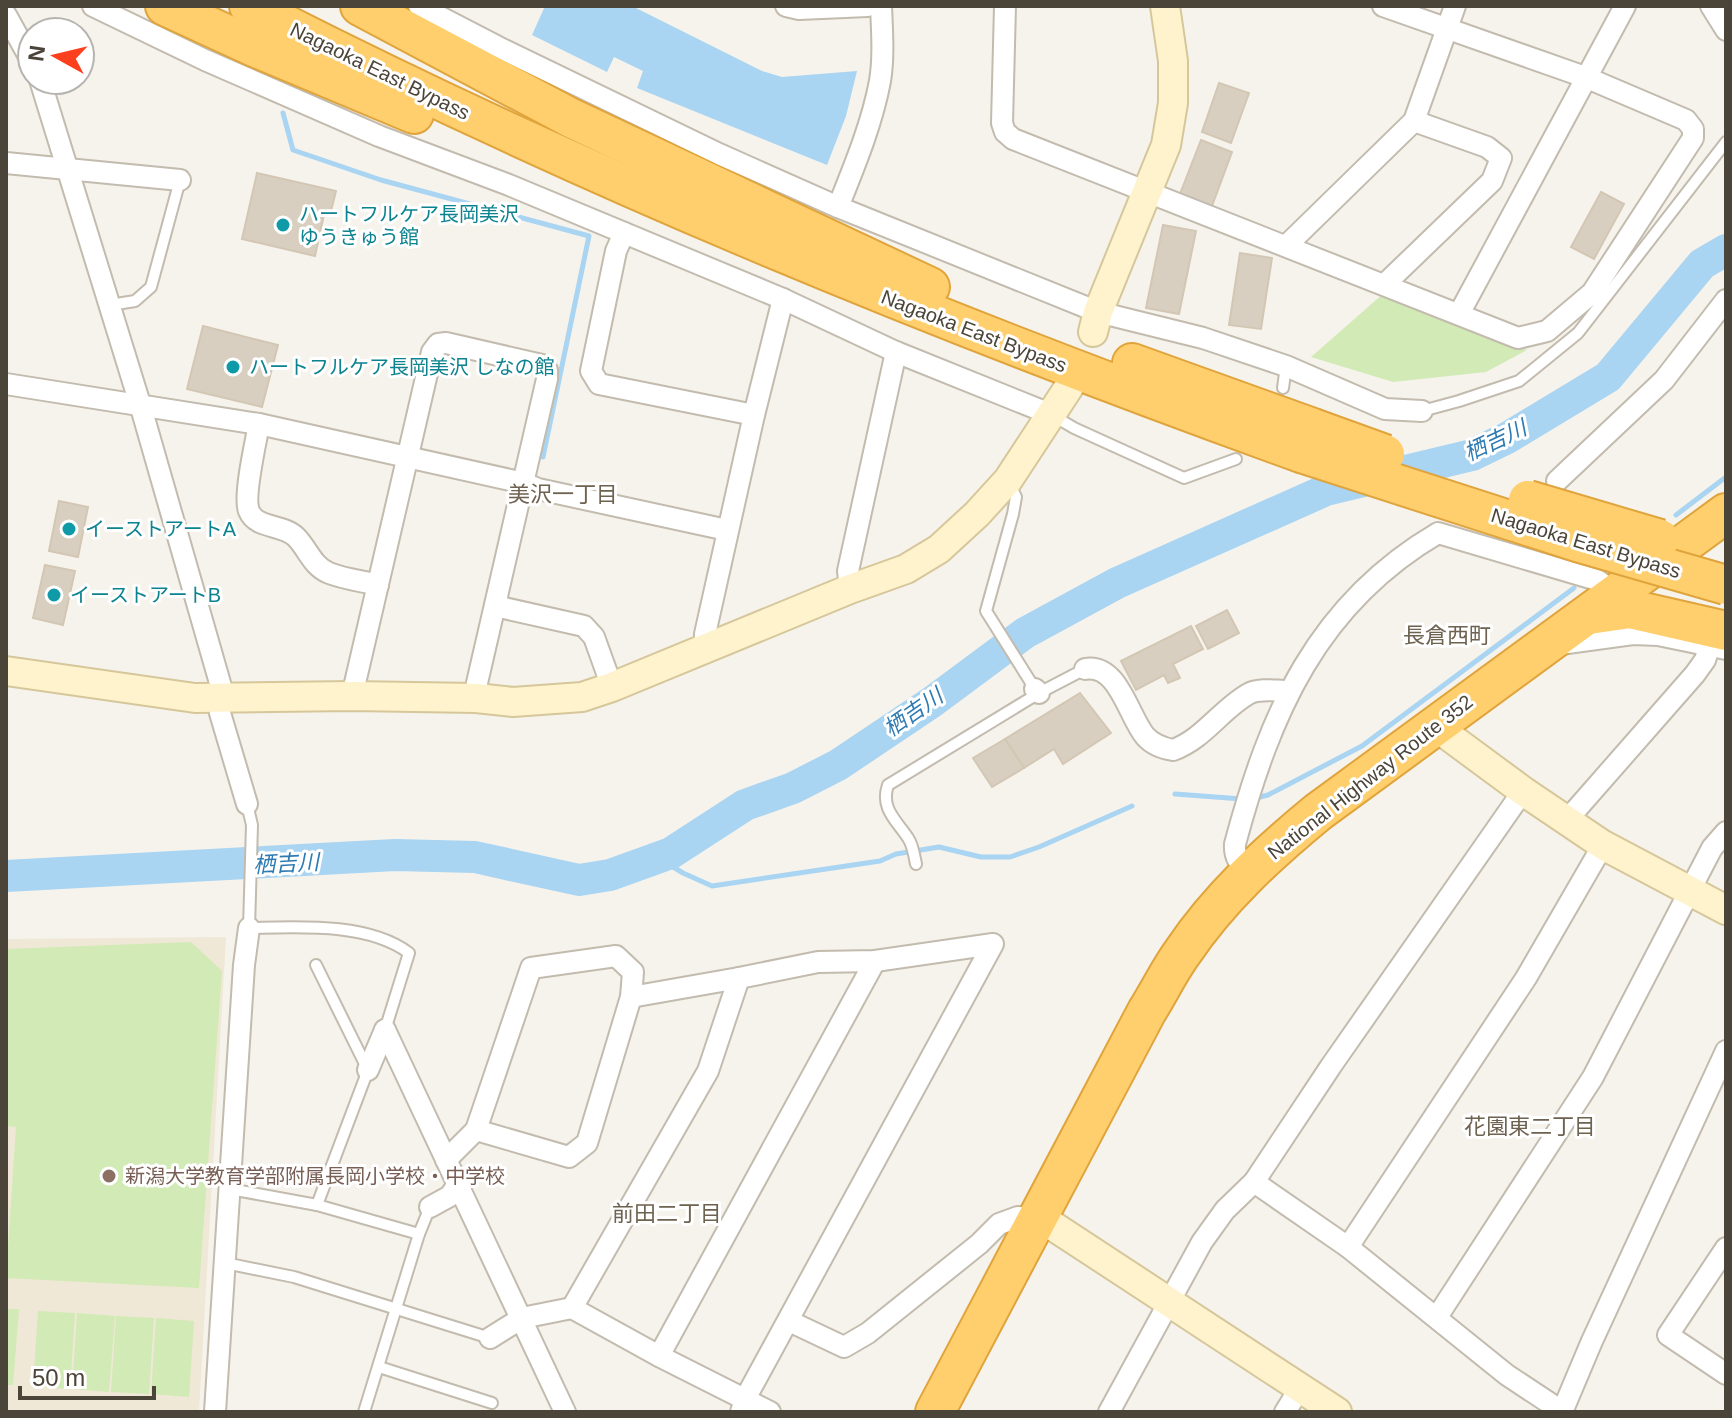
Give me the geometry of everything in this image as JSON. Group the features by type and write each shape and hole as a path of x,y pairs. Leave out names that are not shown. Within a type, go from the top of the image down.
{"highway":[{"path":"165,6 393,106 510,150 643,194"},
{"name":"Nagaoka East Bypass","path":"249,6 406,84 643,194 942,319 1307,440 1455,478 1716,532"},
{"name":"Nagaoka East Bypass","path":"303,6 488,96 818,246 930,287 1307,440 1548,533 1726,585"},
{"path":"360,6 571,118 930,287"},
{"path":"1716,532 1676,561 1671,574 1673,585 1688,608 1722,638"},
{"name":"National Highway Route 352","path":"935,1412 1147,1011 1182,952 1229,893 1318,812 1603,604 1716,532"},
{"path":"1603,604 1630,609 1722,638"}],"street":[{"path":"93,6 205,60 364,130 509,185 783,299 896,352 1050,414"},
{"path":"419,6 635,115 1096,322 1203,338 1286,366 1385,409 1422,411"},
{"path":"786,6 799,9 868,6"},
{"path":"838,207 880,81 881,6"},
{"path":"1005,6 1002,111 1005,132 1013,139 1518,338 1547,331 1592,293 1693,138 1693,129 1686,120 1585,77 1383,6"},
{"path":"1096,322 1166,145 1173,103 1173,61 1165,6"},
{"path":"1286,246 1414,121 1455,6"},
{"path":"1459,314 1625,6"},
{"path":"1711,6 1726,30"},
{"path":"6,15 13,39"},
{"path":"45,96 140,404 221,698 220,713 247,804"},
{"path":"1385,284 1492,181 1501,158 1487,147 1414,121"},
{"path":"6,163 180,180"},
{"path":"624,233 616,251 591,371 599,384 754,415"},
{"path":"705,650 705,634 727,530 783,299"},
{"path":"1557,481 1664,380 1726,300"},
{"path":"352,696 432,352 438,344 446,343 542,365 547,370 476,698"},
{"path":"850,589 848,571 896,352"},
{"path":"6,384 259,424 727,530"},
{"path":"6,671 195,698 352,696 476,698 513,702 582,697 906,569 939,549 1008,480 1069,387"},
{"path":"259,424 248,493 249,512 256,520 297,538 314,562 328,573 378,585"},
{"path":"1491,547 1501,529"},
{"path":"1248,873 1234,852 1247,799 1288,691 1317,644 1367,585 1405,553 1438,533 1597,580 1603,604"},
{"path":"495,606 584,626 594,637 612,687"},
{"path":"1544,647 1633,634 1722,638"},
{"path":"1567,820 1695,674 1722,638"},
{"path":"1085,669 1096,667 1112,679 1145,736 1158,747 1173,750 1194,739 1251,693 1288,691"},
{"path":"1435,726 1603,845 1726,910"},
{"path":"1109,1412 1202,1242 1225,1210 1254,1182 1340,1052 1523,791"},
{"path":"1437,1317 1593,1077 1712,848 1726,832"},
{"path":"1348,1247 1526,978 1603,845"},
{"path":"215,1412 244,965 250,920"},
{"path":"631,997 818,962 875,961 993,944 743,1406"},
{"path":"446,1160 476,1130 531,968 616,956 633,972 631,997 587,1143 569,1157 476,1130"},
{"path":"659,1356 875,961"},
{"path":"572,1308 708,1071 739,978"},
{"path":"368,1070 385,1030"},
{"path":"385,1030 565,1412"},
{"path":"1254,1182 1348,1247 1507,1375 1562,1412 1726,1051"},
{"path":"430,1207 450,1196 458,1184"},
{"path":"789,1321 844,1347 868,1333 979,1244 999,1224 1018,1217 1036,1218 1050,1224 1337,1412"},
{"path":"1726,1248 1668,1335 1726,1374"},
{"path":"490,1338 522,1318 572,1308 743,1406 770,1412"},
{"path":"1285,1412 1300,1388"}],"lane":[{"path":"1422,411 1519,381 1578,333 1726,142"},
{"path":"110,305 135,301 151,287 180,180"},
{"path":"1283,388 1286,366"},
{"path":"1050,414 1184,478 1236,459"},
{"path":"1008,480 1016,497 1015,506 986,611 1037,691"},
{"path":"916,864 910,840 887,808 884,797 888,785 1037,691 1085,669"},
{"path":"247,804 252,825 250,920 332,928 399,945 409,953 385,1030"},
{"path":"316,965 368,1070 317,1205"},
{"path":"230,1189 317,1205 419,1234"},
{"path":"364,1412 430,1207"},
{"path":"225,1263 294,1277 490,1338"},
{"path":"379,1367 492,1403"}],"shaded area":[{"name":"新潟大学教育学部附属長岡小学校・中学校","path":"226,937 199,1412 6,1412 6,939"}],"green space":[{"path":"1384,293 1527,350 1486,372 1393,382 1311,357"},
{"name":"新潟大学教育学部附属長岡小学校・中学校","path":"191,942 222,971 199,1288 6,1278 16,1127 6,1126 6,949"},
{"path":"6,1309 19,1309 13,1385 6,1385"},
{"path":"38,1311 75,1313 70,1389 33,1387"},
{"path":"77,1313 115,1316 109,1392 72,1389"},
{"path":"116,1316 154,1318 149,1394 111,1392"},
{"path":"156,1318 194,1321 189,1397 151,1394"}],"water":[{"path":"545,6 632,6 762,71 782,77 857,71 846,116 827,165 637,88 643,71 614,57 607,72 532,35"}],"building":[{"path":"1219,83 1249,93 1231,143 1202,132"},
{"path":"1201,140 1232,152 1212,206 1180,194"},
{"name":"ハートフルケア長岡美沢 ゆうきゅう館","path":"257,173 336,191 331,211 325,210 315,256 242,239"},
{"path":"1601,192 1624,204 1594,259 1571,247"},
{"path":"1163,225 1196,231 1179,314 1146,308"},
{"path":"1240,253 1272,258 1261,329 1229,325"},
{"name":"ハートフルケア長岡美沢 しなの館","path":"203,326 278,345 262,407 187,389"},
{"name":"イーストアートA","path":"59,501 88,507 78,557 49,551"},
{"name":"イーストアートB","path":"45,565 75,571 63,625 33,618"},
{"path":"1227,610 1239,633 1208,649 1196,626"},
{"path":"1191,626 1203,649 1173,664 1180,678 1168,683 1164,675 1136,690 1121,661"},
{"path":"1080,693 1111,733 1063,764 1054,749 1024,768 1005,739"},
{"path":"1005,739 1024,768 992,787 973,758"}],"waterway":[{"path":"283,113 293,150 381,180 589,236 543,457"},
{"name":"栖吉川","path":"6,876 395,855 475,857 579,880 610,875 671,853 745,805 793,788 838,765 932,702 1025,633 1117,583 1326,490 1472,455 1507,438 1608,377 1702,264 1726,250"},
{"path":"1676,515 1726,477"},
{"path":"1256,798 1268,795 1362,746 1574,588"},
{"path":"1175,794 1242,799"},
{"path":"650,859 665,862 712,886 880,861 896,854 939,847 981,857 1010,857 1132,806"}],"place":[{"name":"ハートフルケア長岡美沢 ゆうきゅう館","path":"283,225"},
{"name":"ハートフルケア長岡美沢 しなの館","path":"233,367"},
{"name":"イーストアートA","path":"69,529"},
{"name":"イーストアートB","path":"54,595"},
{"name":"新潟大学教育学部附属長岡小学校・中学校","path":"109,1176"}],"district":[{"name":"美沢一丁目","path":"563,494"},
{"name":"長倉西町","path":"1447,635"},
{"name":"花園東二丁目","path":"1530,1126"},
{"name":"前田二丁目","path":"667,1213"}]}
